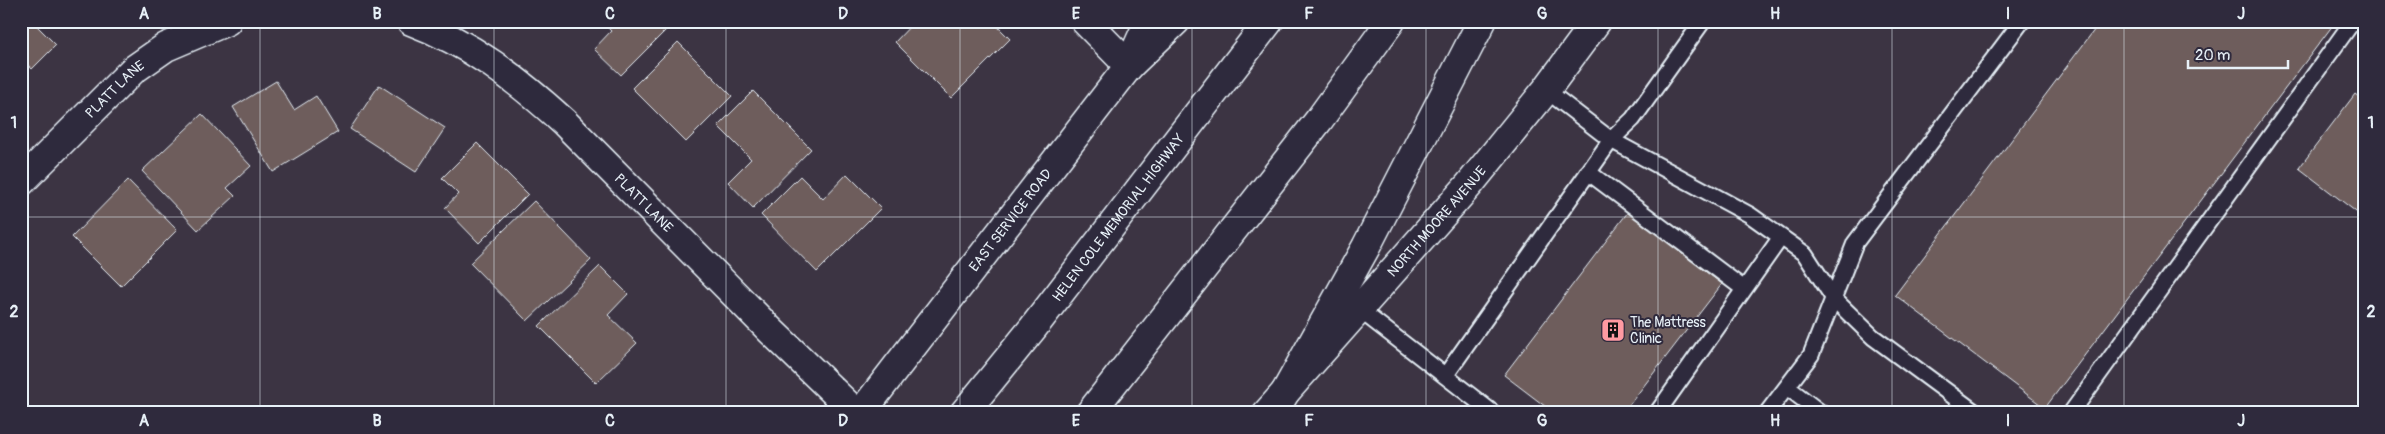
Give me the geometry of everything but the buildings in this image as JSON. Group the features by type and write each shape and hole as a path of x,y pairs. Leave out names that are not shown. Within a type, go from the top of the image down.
{"main road":[{"name":"PLATT LANE","path":"21,182 133,70 166,47 227,21"},
{"name":"PLATT LANE","path":"411,21 433,29 480,54 528,90 564,122 771,331 856,413"},
{"path":"1085,21 1129,66 1176,21"},
{"name":"EAST SERVICE ROAD","path":"861,413 1129,66 1149,21"},
{"name":"HELEN COLE MEMORIAL HIGHWAY","path":"964,413 1033,328 1269,21"},
{"path":"1090,413 1319,120 1391,21"},
{"path":"1275,405 1366,247 1482,21"},
{"name":"NORTH MOORE AVENUE","path":"1275,405 1469,185 1546,90 1597,21"}],"lane":[{"path":"1445,376 1611,140 1633,119 1703,21"},
{"path":"1767,413 1811,355 1855,243 2022,21"},
{"path":"2071,413 2353,21"},
{"path":"1546,90 1611,140 1750,215 1805,254 1834,300 1873,337 1976,413"},
{"path":"1588,172 1744,289"},
{"path":"1657,413 1781,237"},
{"path":"1360,310 1493,413"},
{"path":"1787,388 1821,413"}],"place":[{"name":"The Mattress Clinic","path":"1613,330"}]}
